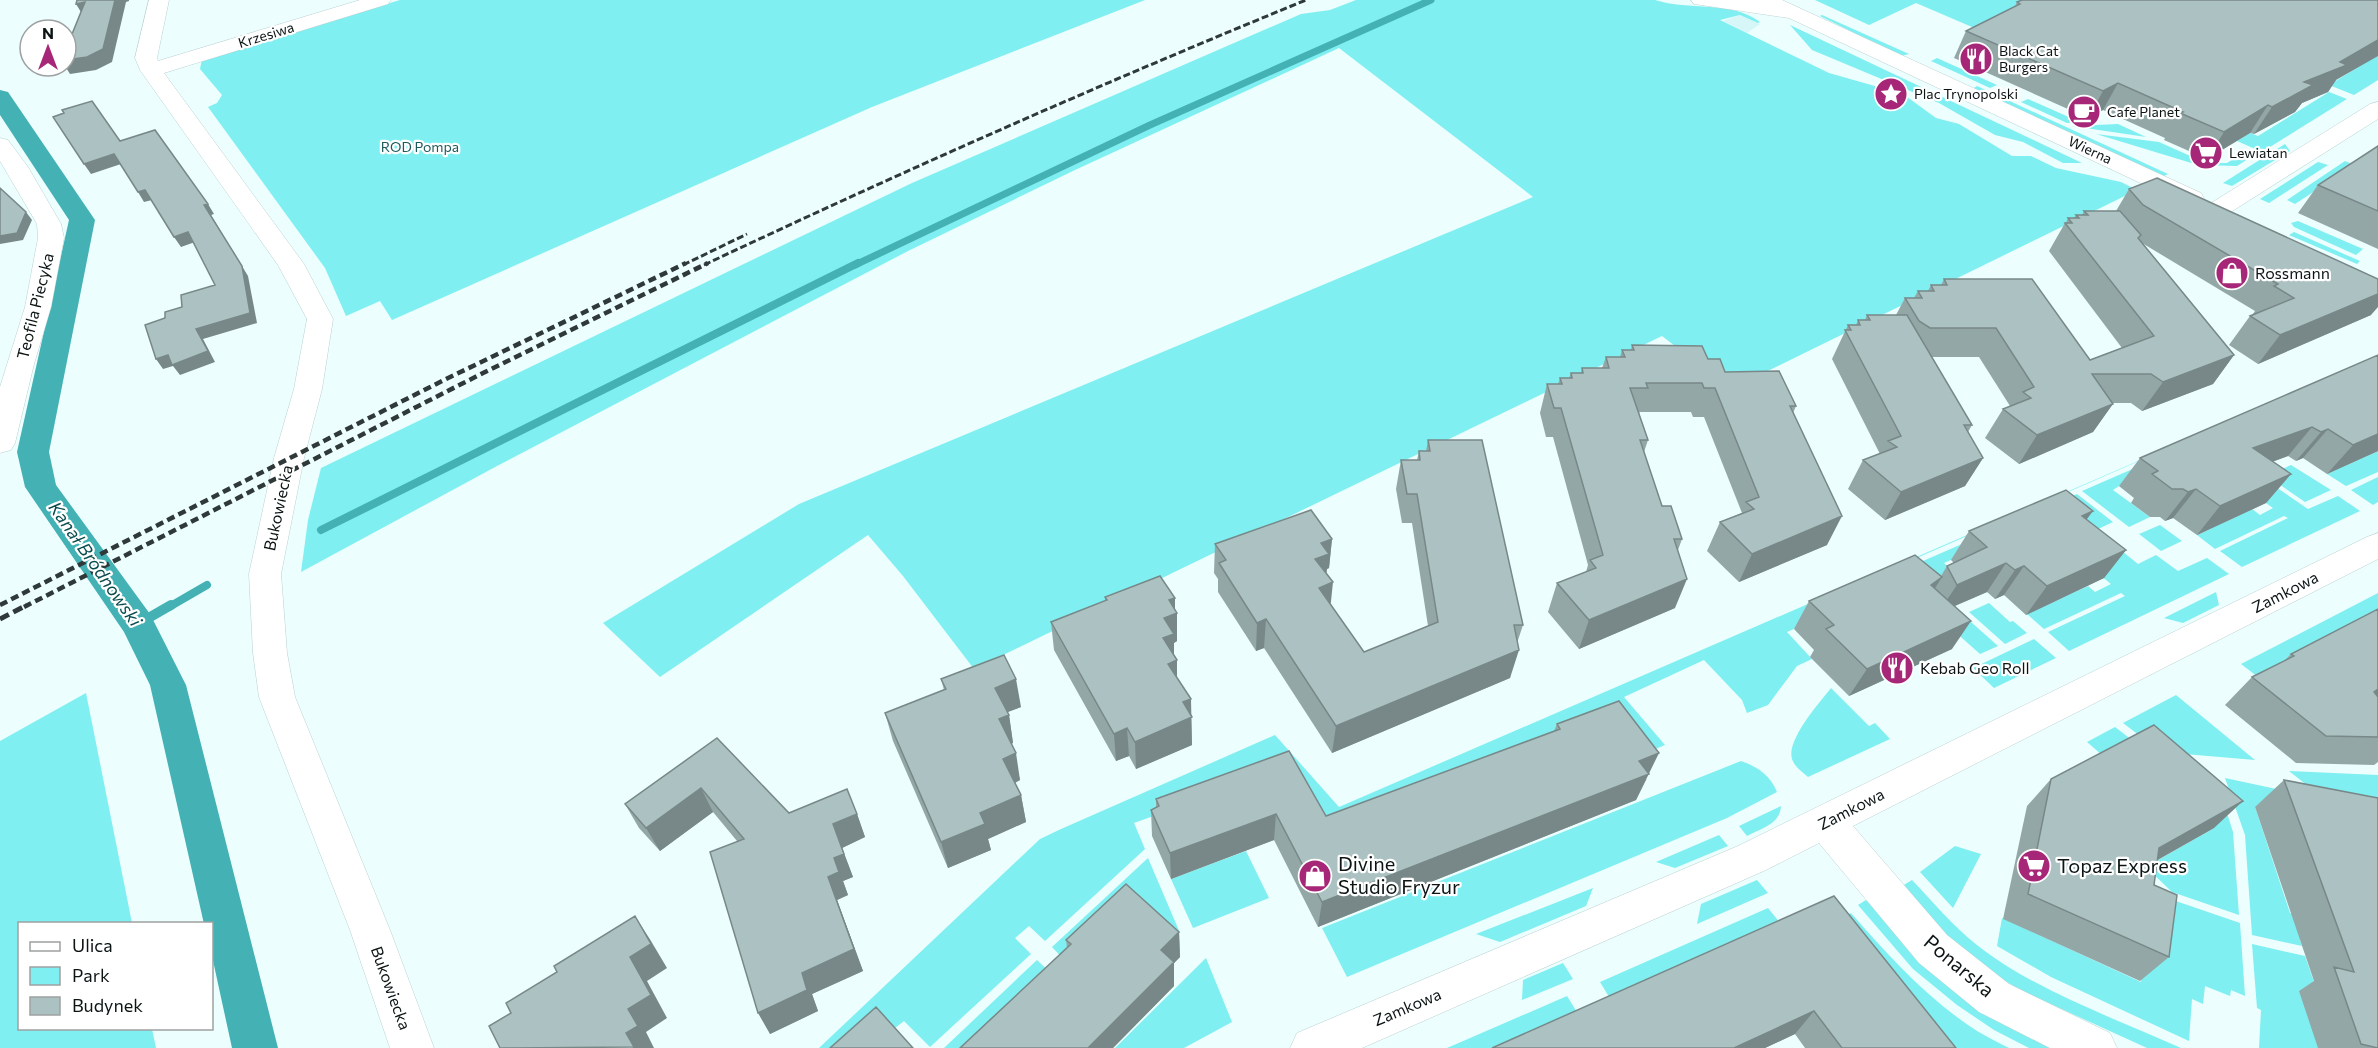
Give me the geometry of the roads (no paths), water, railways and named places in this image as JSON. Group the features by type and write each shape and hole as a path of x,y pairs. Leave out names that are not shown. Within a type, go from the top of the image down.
{"street":[{"path":"151,70 146,58 159,0"},
{"name":"Krzesiwa","path":"151,70 381,0"},
{"name":"Wierna","path":"1701,0 1769,8 1803,17"},
{"name":"Wierna","path":"1766,0 2246,223"},
{"name":"Bukowiecka","path":"151,70 291,264 320,319 308,389 287,465 265,574 270,653 277,697 370,930 412,1048"},
{"path":"2217,210 2378,109"},
{"name":"Teofila Piecyka","path":"0,146 16,167 49,224 51,238 38,307 20,364 0,443"},
{"name":"Zamkowa","path":"1311,1048 1752,858 2378,545"},
{"name":"Ponarska","path":"1826,823 1933,949 1994,998 2095,1048"}],"waterway":[{"path":"855,265 1150,125 1431,0"},
{"name":"Kanał Bródnowski","path":"0,97 82,220 33,452 41,487 138,624 168,685 255,1048"},
{"path":"321,530 858,263"},
{"path":"169,607 207,585"},
{"path":"138,624 171,605"}],"railway":[{"path":"704,265 1004,128 1306,0"},
{"path":"683,265 747,234"},
{"path":"0,605 444,380 686,263"},
{"path":"24,607 483,373 708,263"},
{"path":"0,619 27,605"}],"place":[{"name":"Black Cat Burgers","path":"1976,59"},
{"name":"Plac Trynopolski","path":"1891,94"},
{"name":"Cafe Planet","path":"2084,112"},
{"name":"Lewiatan","path":"2206,153"},
{"name":"Rossmann","path":"2232,273"},
{"name":"Kebab Geo Roll","path":"1897,668"},
{"name":"Topaz Express","path":"2034,866"},
{"name":"Divine Studio Fryzur","path":"1315,876"}],"park label":[{"name":"ROD Pompa","path":"420,147"}]}
